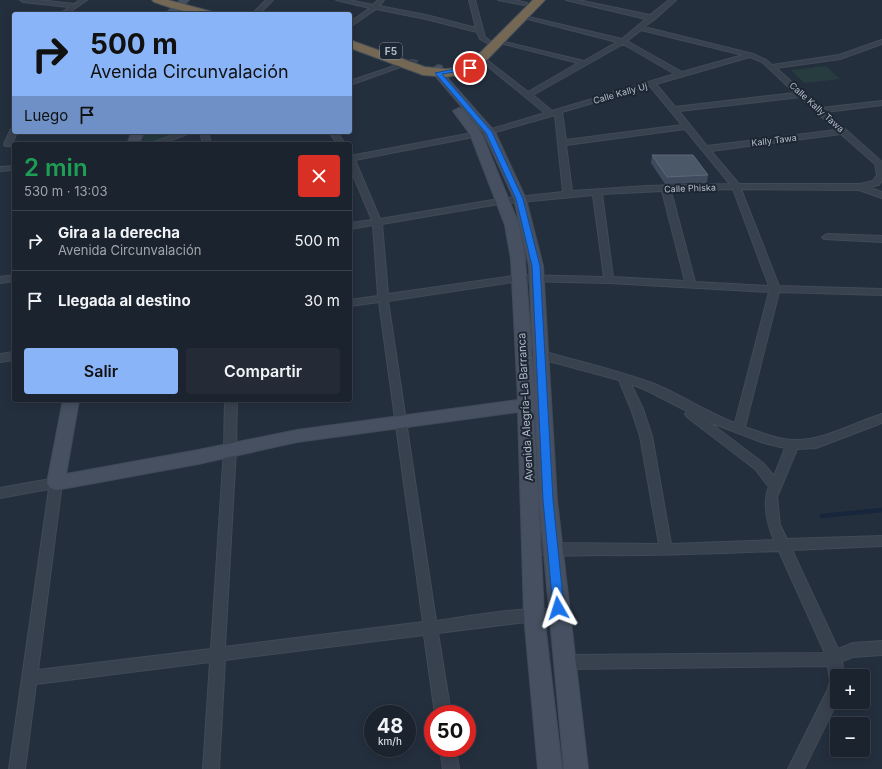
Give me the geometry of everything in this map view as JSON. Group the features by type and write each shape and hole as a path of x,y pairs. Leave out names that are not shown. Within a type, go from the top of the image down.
{"highway":[{"name":"F5","path":"490,39 522,16 539,0"},
{"path":"153,1 178,9 197,12"},
{"name":"F5","path":"352,45 434,70 465,70 476,65 477,58 490,39 522,1"},
{"name":"F5","path":"352,39 381,47 410,63"}],"main road":[{"name":"Avenida Alegría-La Barranca","path":"434,70 468,122 482,133 512,200 537,277 548,500 576,769"},
{"name":"Avenida Alegría-La Barranca","path":"512,200 512,225 520,278 534,615 550,769"},
{"path":"71,402 56,483 198,457 297,436 526,404 544,403"}],"street":[{"path":"23,0 74,6"},
{"path":"66,12 84,0"},
{"path":"257,12 270,0"},
{"path":"339,0 426,17 490,39 585,63"},
{"path":"352,24 375,7 381,0"},
{"path":"472,0 490,39"},
{"path":"501,0 522,1"},
{"path":"569,0 653,18"},
{"path":"528,95 623,42 673,0"},
{"path":"522,16 623,42 681,74"},
{"name":"Calle Kally Tawa","path":"641,28 751,56 770,67 803,94 880,165"},
{"path":"770,67 840,57 882,42"},
{"name":"Calle Kally Uj","path":"352,158 482,133 681,74 751,56"},
{"path":"477,58 554,112 561,143 568,194"},
{"path":"352,82 410,63"},
{"path":"651,83 736,186 775,289 740,429"},
{"path":"672,110 803,94"},
{"path":"821,110 882,103"},
{"path":"561,143 686,127"},
{"name":"Kally Tawa","path":"705,149 843,131"},
{"path":"8,144 13,134"},
{"path":"159,142 183,134"},
{"path":"352,163 377,222 383,298 442,705"},
{"path":"860,187 876,182 881,175 880,165"},
{"path":"0,170 12,168"},
{"name":"Calle Phiska","path":"352,226 512,200 568,194 736,186 860,187"},
{"path":"860,187 882,195"},
{"path":"666,189 691,284"},
{"path":"597,192 609,280"},
{"path":"827,237 882,238"},
{"path":"352,303 520,278 537,277 775,289 882,292"},
{"path":"0,280 12,278"},
{"path":"523,352 541,354 650,387 706,416 768,440 792,445 816,443 882,418"},
{"path":"0,358 12,356"},
{"path":"623,378 637,409 646,436 666,550"},
{"path":"670,398 759,466 776,486"},
{"path":"211,769 230,449 231,402"},
{"path":"792,445 787,461 771,497 774,525 834,657 837,681 835,690 796,769"},
{"path":"0,493 56,483 17,769"},
{"path":"531,546 553,549 666,550 882,541"},
{"path":"30,678 534,615 559,616"},
{"path":"565,662 825,660 853,650 882,648"},
{"path":"449,757 451,769"}],"green space":[{"path":"826,66 840,79 804,83 791,70"},
{"path":"145,134 179,134 153,142 141,142"}],"building":[{"path":"652,155 693,155 708,175 667,177"}],"waterway":[{"path":"822,516 882,510"}],"route":[{"path":"470,68 453,72 438,73 482,122 489,132 520,199 536,266 548,500 558,608"}]}
